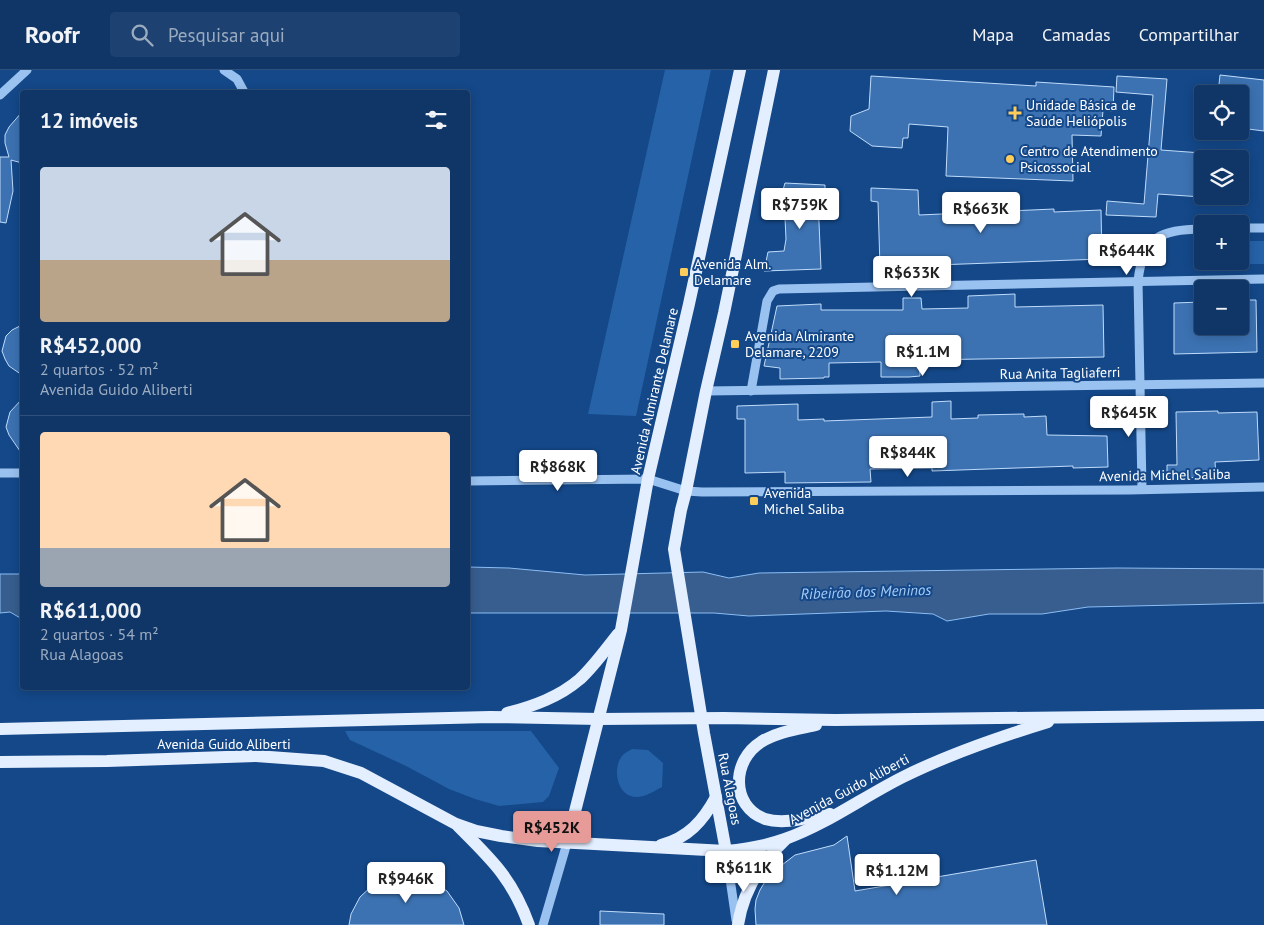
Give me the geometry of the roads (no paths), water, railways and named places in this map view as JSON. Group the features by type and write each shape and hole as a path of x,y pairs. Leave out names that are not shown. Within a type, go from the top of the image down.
{"main road":[{"name":"Avenida Almirante Delamare","path":"567,843 621,628 648,479 689,304 740,70"},
{"path":"702,719 674,549 774,70"},
{"path":"490,718 540,703 569,688 590,668 621,628"},
{"name":"Avenida Guido Aliberti","path":"0,729 490,718 835,720 1264,715"},
{"name":"Avenida Guido Aliberti","path":"0,762 107,761 256,756 324,761 361,773 456,824 501,836 567,843 726,851 750,848 787,839 842,812 925,766 987,742 1062,718"},
{"name":"Rua Alagoas","path":"702,719 726,851"},
{"path":"835,720 780,734 758,744 747,754 742,763 738,776 738,786 747,806 759,816 768,820 792,820 842,812"},
{"path":"651,848 677,840 691,832 703,819 716,797"},
{"path":"456,824 506,876 529,925"},
{"path":"738,925 744,900 753,881 769,857 787,839"}],"street":[{"path":"0,96 27,70"},
{"path":"224,70 237,79 243,90"},
{"path":"1249,228 1264,228"},
{"path":"1142,489 1138,281 1140,263 1144,250 1153,240 1164,233 1194,229"},
{"path":"751,392 767,301 773,291 779,289 1264,279"},
{"name":"Rua Anita Tagliaferri","path":"706,392 1264,383"},
{"path":"0,473 20,473"},
{"name":"Avenida Michel Saliba","path":"470,481 648,479 686,491 1264,487"},
{"path":"544,925 567,843"},
{"name":"Rua Alagoas","path":"726,851 738,925"}],"water":[{"name":"Ribeirão dos Meninos","path":"470,567 509,568 585,575 703,572 729,578 759,573 1117,568 1264,569 1264,603 1088,607 1042,614 989,614 947,621 933,614 886,611 749,616 714,613 470,613"},
{"path":"0,574 20,574 20,618 10,612 0,613"}],"place":[{"name":"Unidade Básica de Saúde Heliópolis","path":"1015,113"},
{"name":"Centro de Atendimento Psicossocial","path":"1010,159"},
{"name":"Avenida Alm. Delamare","path":"684,272"},
{"name":"Avenida Almirante Delamare, 2209","path":"735,344"},
{"name":"Avenida Michel Saliba","path":"754,501"}]}
